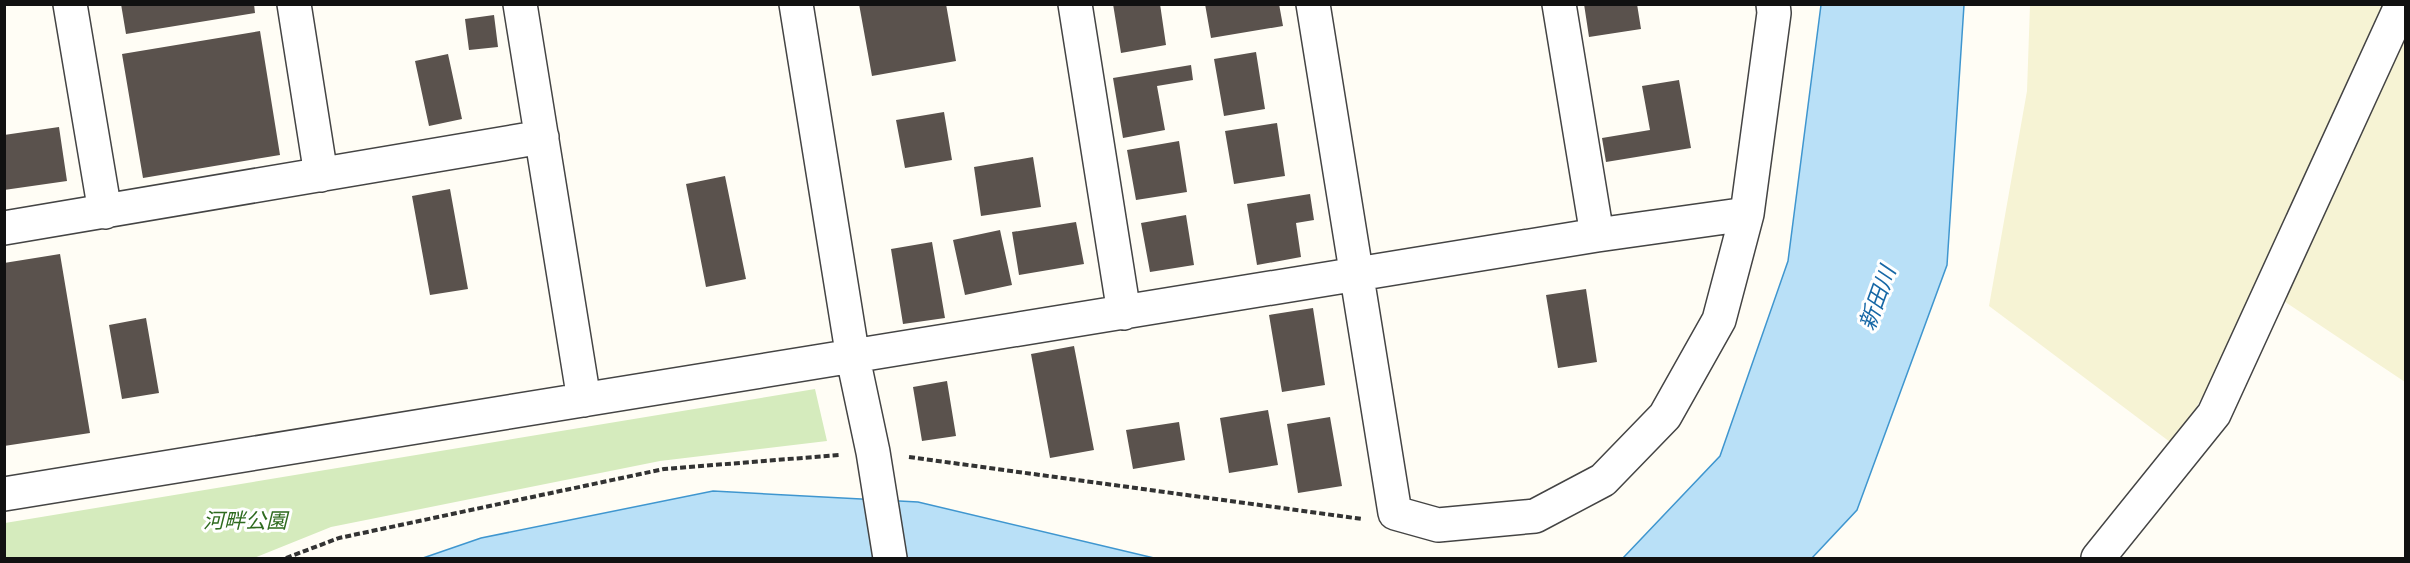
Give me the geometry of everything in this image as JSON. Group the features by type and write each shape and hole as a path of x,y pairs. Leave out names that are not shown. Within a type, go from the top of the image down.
{"street":[{"path":"70,4 105,212"},
{"path":"294,4 321,175"},
{"path":"520,4 584,400"},
{"path":"796,4 853,358 873,452 890,558"},
{"path":"1075,4 1124,313"},
{"path":"1313,4 1395,513 1438,525 1535,516 1603,480 1665,416 1719,320 1747,214 1774,13 1773,4"},
{"path":"1559,4 1598,235"},
{"path":"2098,558 2214,414 2402,4"},
{"path":"4,228 542,137"},
{"path":"4,494 853,358 1598,235 1747,214"}],"path":[{"path":"286,558 339,538 664,469 873,452 1370,520 1395,513"}],"shaded area":[{"path":"2030,5 2405,5 2405,382 2266,289 2174,445 1989,306 2027,91"}],"green space":[{"name":"河畔公園","path":"815,389 827,441 660,461 331,527 254,558 5,558 5,523"}],"water":[{"name":"新田川","path":"1821,5 1964,5 1947,265 1857,510 1812,558 1623,558 1720,456 1788,261"},
{"path":"713,491 918,502 1154,558 423,558 481,538"}],"building":[{"path":"121,4 254,4 255,13 126,34"},
{"path":"859,4 946,4 956,61 872,76"},
{"path":"1113,4 1160,4 1166,45 1121,53"},
{"path":"1205,4 1279,4 1283,26 1211,38"},
{"path":"1584,4 1637,4 1641,29 1589,37"},
{"path":"494,15 498,47 469,50 465,19"},
{"path":"260,31 280,155 143,178 122,54"},
{"path":"1256,52 1265,109 1224,116 1214,59"},
{"path":"448,54 462,119 429,126 415,61"},
{"path":"1191,65 1193,80 1157,86 1165,130 1123,138 1113,78"},
{"path":"1679,80 1691,148 1606,162 1602,138 1650,130 1642,86"},
{"path":"944,112 952,160 905,168 896,120"},
{"path":"1277,123 1285,176 1234,184 1225,131"},
{"path":"59,127 67,181 4,190 4,135"},
{"path":"1179,141 1187,192 1136,200 1127,150"},
{"path":"1033,157 1041,207 981,216 974,167"},
{"path":"725,176 746,279 706,287 686,184"},
{"path":"450,189 468,289 430,295 412,196"},
{"path":"1310,194 1314,220 1296,223 1301,257 1257,265 1247,204"},
{"path":"1186,215 1194,265 1150,272 1141,223"},
{"path":"1076,222 1084,264 1019,275 1012,232"},
{"path":"1000,230 1012,285 965,295 953,240"},
{"path":"932,242 945,318 903,324 891,249"},
{"path":"60,254 90,433 4,446 4,263"},
{"path":"1586,289 1597,362 1558,368 1546,295"},
{"path":"1313,308 1325,385 1282,392 1269,315"},
{"path":"146,318 159,393 122,399 109,325"},
{"path":"1074,346 1094,450 1050,458 1031,354"},
{"path":"947,381 956,436 922,441 913,387"},
{"path":"1268,410 1278,465 1229,473 1220,418"},
{"path":"1330,417 1342,486 1298,493 1287,424"},
{"path":"1179,422 1185,460 1133,469 1126,430"}]}
